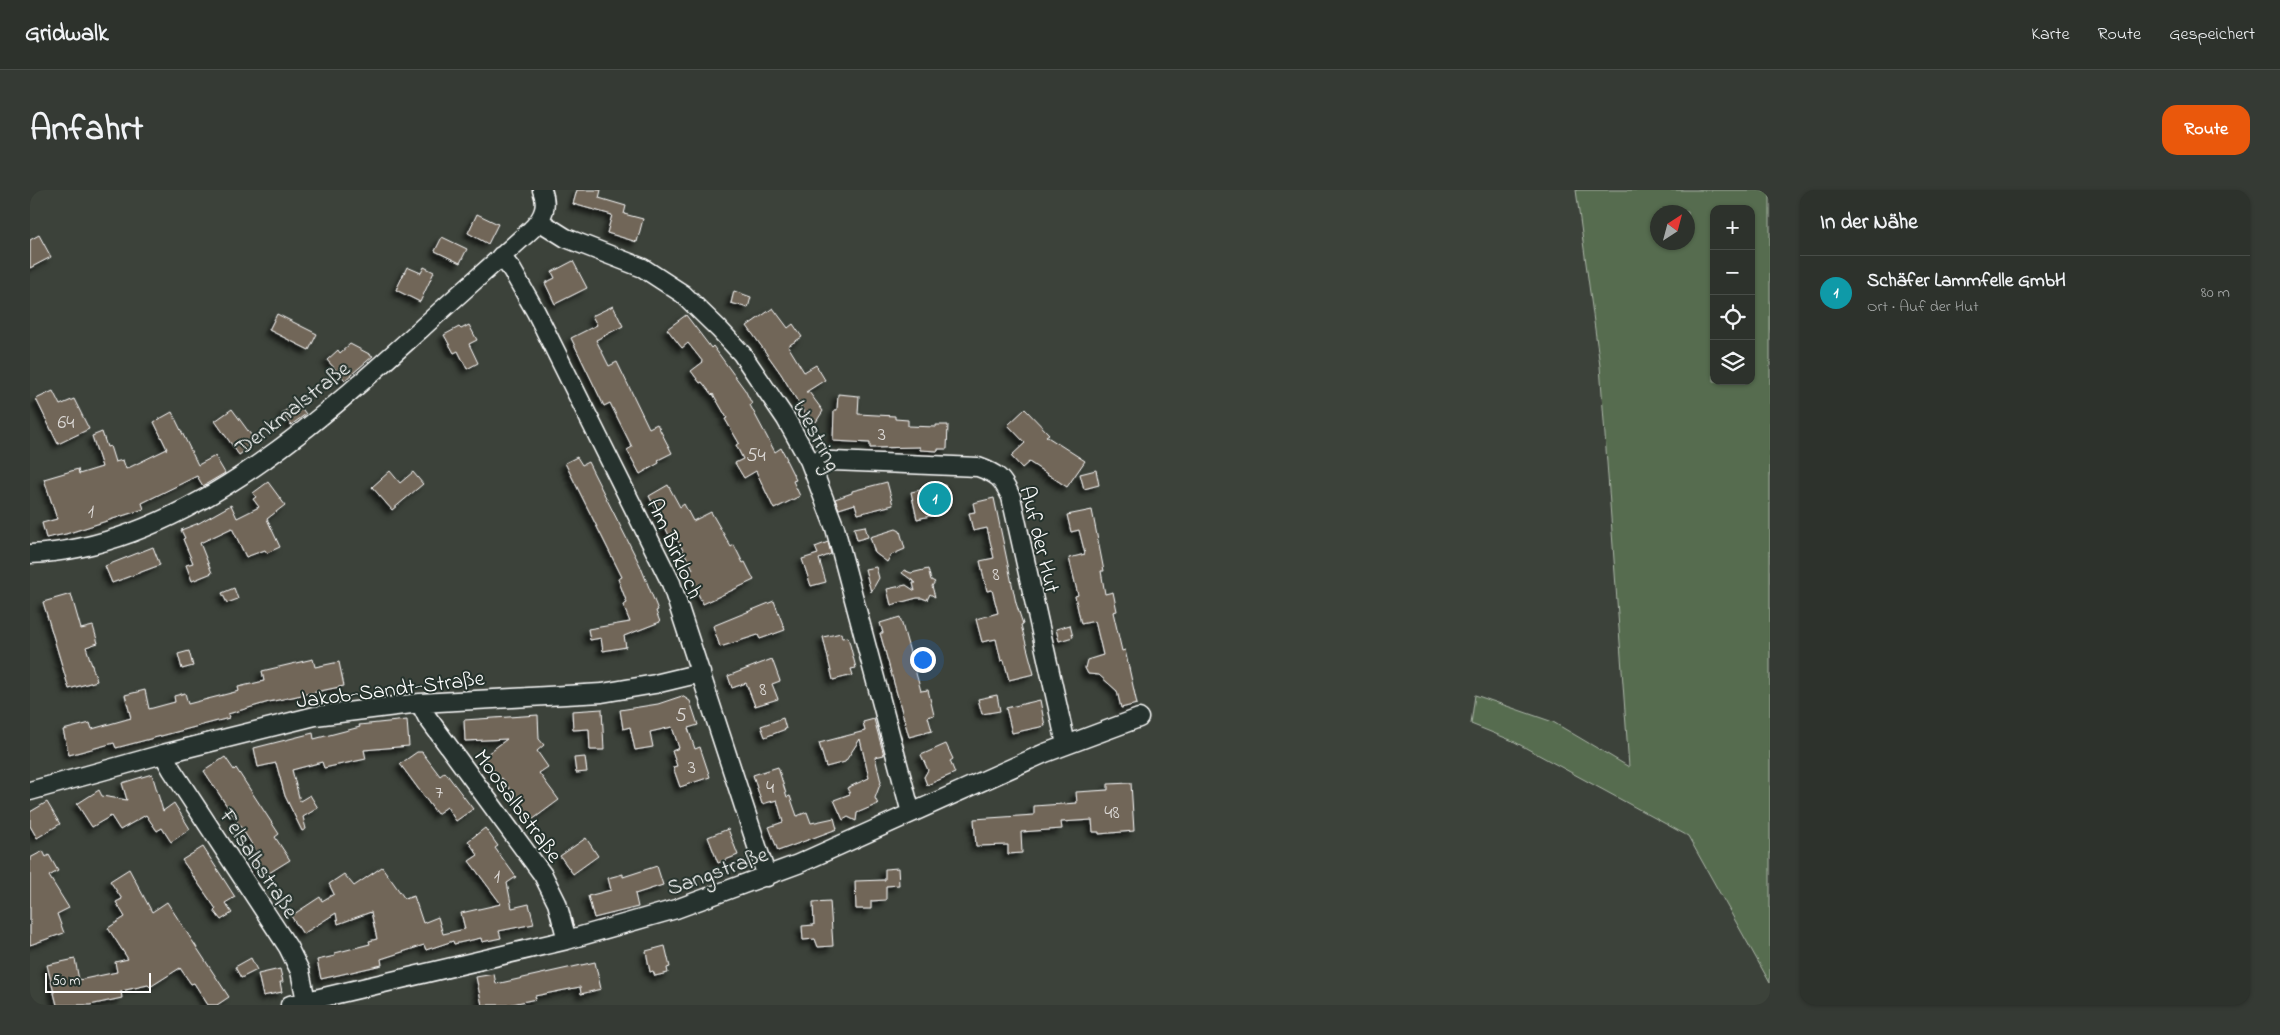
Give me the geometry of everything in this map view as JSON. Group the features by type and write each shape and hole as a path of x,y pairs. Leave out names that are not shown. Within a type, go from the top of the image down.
{"street":[{"path":"539,221 545,207 542,190"},
{"name":"Denkmalstraße","path":"30,554 70,550 109,540 178,512 229,484 329,410 539,221"},
{"name":"Westring","path":"539,221 566,238 628,261 655,274 691,301 742,354 786,419 809,460 835,528 911,813"},
{"name":"Am Birkloch","path":"501,256 517,277 536,312 657,554 676,598 767,877"},
{"name":"Auf der Hut","path":"809,460 978,467 995,473 1004,482 1011,497 1066,744"},
{"name":"Jakob-Sandt-Straße","path":"30,791 163,754 316,716 420,703 602,693 701,673"},
{"name":"Moosalbstraße","path":"420,703 427,717 552,890 567,940"},
{"name":"Sangstraße","path":"298,1003 567,940 638,921 767,877 1066,744 1139,718"},
{"name":"Felsalbstraße","path":"163,754 288,947 300,971 298,1003"}],"green space":[{"path":"1576,190 1770,190 1770,983 1688,836 1513,741 1471,724 1475,695 1553,722 1629,767 1600,366"}],"building":[{"path":"577,190 601,190 599,198 626,206 624,214 643,219 637,242 607,233 612,215 573,204"},
{"path":"477,214 498,224 488,244 468,233"},
{"path":"39,235 51,257 30,268 30,240"},
{"path":"442,237 467,249 460,263 435,251"},
{"path":"573,261 587,288 555,304 545,283 555,278 552,272"},
{"path":"407,267 421,273 424,267 434,272 420,302 396,290"},
{"path":"734,291 751,297 748,308 731,303"},
{"path":"613,306 623,326 596,340 609,366 617,362 649,428 657,424 672,453 658,460 659,463 640,474 627,450 632,447 610,403 604,406 571,338 597,325 592,316"},
{"path":"773,308 788,328 793,324 802,337 788,346 804,372 816,365 825,380 806,392 809,392 823,411 816,422 807,417 781,374 747,326"},
{"path":"277,314 317,334 309,350 269,330"},
{"path":"686,315 711,348 713,346 745,390 752,404 750,405 775,452 781,448 787,459 796,480 793,481 800,496 774,509 756,471 744,478 735,463 743,459 736,445 739,443 725,419 727,418 713,394 702,382 700,383 691,371 703,362 688,343 682,348 667,329"},
{"path":"469,325 477,340 469,344 478,363 467,369 458,351 454,353 444,335 459,327 461,329"},
{"path":"350,344 373,356 345,380 327,360 338,350 340,353"},
{"path":"53,391 60,405 74,399 89,429 58,444 36,399"},
{"path":"838,394 859,396 858,414 895,416 895,419 908,420 908,426 936,427 936,425 948,425 947,449 938,449 938,451 920,450 920,447 870,448 870,443 833,441 834,410 837,410"},
{"path":"297,402 306,414 291,425 282,413"},
{"path":"232,409 254,439 247,445 249,448 239,455 215,421"},
{"path":"1025,409 1049,434 1046,436 1085,461 1067,487 1029,462 1022,468 1011,456 1025,443 1008,425"},
{"path":"172,412 198,465 215,456 225,473 203,486 197,476 142,503 144,509 66,534 46,538 42,523 57,519 44,479 78,469 79,474 102,467 92,436 102,432 107,447 110,446 115,462 123,460 126,469 167,449 154,422"},
{"path":"577,457 582,465 588,462 640,565 658,610 656,611 660,622 624,636 626,647 603,651 601,638 590,640 588,629 630,622 623,605 627,603 618,579 622,577 565,463"},
{"path":"1096,470 1099,485 1084,489 1080,474"},
{"path":"390,471 400,483 413,472 423,484 392,510 372,487"},
{"path":"268,482 285,505 267,519 280,547 267,553 265,550 246,557 232,528 200,543 212,573 192,581 186,565 193,563 181,530 199,523 231,505 237,518 259,507 253,499 256,497 253,493"},
{"path":"887,482 893,505 858,514 855,504 839,509 835,499 852,493 852,491"},
{"path":"668,485 680,507 684,504 693,521 711,512 731,547 734,545 743,563 745,562 754,580 703,604 687,571 693,569 677,539 672,541 649,496"},
{"path":"945,485 950,505 938,508 939,514 917,519 911,492"},
{"path":"994,498 1016,603 1023,624 1021,625 1034,674 1009,680 1004,660 1001,661 996,639 982,642 976,619 998,613 992,590 987,591 980,561 994,558 987,528 973,531 969,513 975,512 973,503"},
{"path":"1092,510 1104,571 1101,571 1105,594 1113,592 1117,611 1113,612 1122,651 1125,650 1137,704 1121,708 1117,691 1099,675 1088,674 1085,668 1087,660 1103,655 1095,621 1081,624 1075,596 1078,595 1069,558 1085,554 1079,530 1071,532 1067,515"},
{"path":"865,526 868,537 857,540 854,528"},
{"path":"896,529 900,531 905,549 891,555 887,562 875,553 870,537"},
{"path":"828,542 831,554 819,559 826,582 811,586 802,559 818,554 815,547"},
{"path":"153,547 160,565 112,583 105,566"},
{"path":"876,567 879,578 871,592 865,569"},
{"path":"928,569 931,580 935,582 932,586 935,597 930,594 927,600 917,598 891,605 887,589 906,585 915,591 913,583 916,583 902,573 904,570 911,573"},
{"path":"234,588 238,599 227,603 222,593"},
{"path":"71,594 81,629 93,626 98,643 86,647 97,681 69,689 43,602"},
{"path":"774,601 785,630 760,639 758,635 720,647 713,626"},
{"path":"900,617 921,691 928,690 934,715 928,717 932,731 909,737 880,633 883,633 880,623"},
{"path":"1070,625 1073,637 1059,641 1056,629"},
{"path":"841,633 842,638 848,637 856,668 851,669 853,675 833,680 823,637"},
{"path":"189,651 193,666 182,669 178,654"},
{"path":"313,659 315,667 339,662 344,686 269,702 228,714 229,718 116,748 114,743 69,755 63,730 90,723 92,729 131,718 125,695 145,690 149,709 175,702 174,696 185,693 188,704 239,691 238,687 264,681 262,671"},
{"path":"772,659 780,681 772,684 778,699 755,706 746,683 732,688 728,676"},
{"path":"997,695 1000,711 982,714 978,699"},
{"path":"682,696 690,701 698,725 688,728 695,749 700,747 710,777 680,787 673,767 677,766 672,751 679,748 672,727 650,732 653,747 635,750 630,727 623,729 620,710 658,704"},
{"path":"1040,700 1045,726 1012,733 1006,708"},
{"path":"602,709 604,750 590,750 589,729 573,730 572,711"},
{"path":"538,715 539,739 544,745 537,751 548,767 539,773 559,800 532,820 502,778 500,779 483,757 507,739 465,741 464,720"},
{"path":"783,718 786,729 765,737 761,726"},
{"path":"874,719 884,755 875,757 881,782 875,798 878,804 857,813 856,821 848,817 843,820 834,800 850,794 847,788 869,778 860,739 845,762 826,767 819,743 865,731 863,722"},
{"path":"407,720 409,746 364,750 366,759 324,768 322,762 292,770 300,801 310,795 318,808 303,817 306,829 302,831 285,796 276,763 258,767 254,748 313,733 314,739 360,727 359,725"},
{"path":"946,744 953,759 950,761 955,773 927,785 924,777 928,770 921,755"},
{"path":"417,752 422,752 440,776 445,772 473,809 456,821 447,807 437,814 400,764"},
{"path":"225,757 234,770 236,768 279,834 275,837 290,860 261,878 250,861 259,855 204,771"},
{"path":"585,757 587,772 576,773 574,758"},
{"path":"778,767 787,797 790,796 797,816 807,812 811,823 834,818 837,829 778,851 769,827 783,822 777,800 762,804 753,775"},
{"path":"152,774 163,811 174,803 190,829 171,842 162,828 157,831 146,815 120,830 111,816 92,827 77,804 99,790 102,796 127,800 122,783"},
{"path":"1131,783 1134,831 1099,834 1099,832 1093,832 1092,820 1061,822 1062,829 1021,832 1022,853 1008,854 1008,845 976,846 974,819 1034,815 1034,806 1077,803 1076,792 1108,790 1108,784"},
{"path":"47,802 60,824 37,838 30,826 30,812"},
{"path":"485,828 498,846 495,848 516,877 507,883 512,908 529,904 534,924 499,931 501,938 482,942 481,938 454,944 453,941 426,950 424,945 381,959 382,965 321,979 317,960 370,944 369,941 377,939 371,912 338,924 336,913 303,934 291,916 320,897 322,901 334,894 329,884 344,874 354,886 382,867 405,899 414,896 423,923 438,917 443,934 465,929 461,913 501,904 469,861 478,855 468,841"},
{"path":"728,829 738,855 718,863 708,837"},
{"path":"586,838 598,856 573,874 560,856"},
{"path":"203,847 235,897 225,903 232,913 221,920 214,911 216,909 182,860"},
{"path":"43,851 46,857 49,855 58,871 49,876 69,908 57,914 64,933 30,945 30,858"},
{"path":"657,866 663,885 635,894 638,907 594,918 588,896 611,890 608,878 623,874 623,877"},
{"path":"898,868 899,885 886,886 886,900 871,901 871,909 856,909 855,881 885,880 885,869"},
{"path":"129,869 152,912 167,902 229,997 217,1005 208,1005 194,983 191,984 180,968 150,987 148,985 121,991 122,998 90,1005 57,1005 47,965 75,959 79,980 117,972 115,962 128,959 108,928 125,917 116,902 122,899 110,881"},
{"path":"830,901 833,946 818,947 815,939 803,940 802,926 814,925 813,902"},
{"path":"665,946 670,967 667,968 668,973 655,976 653,971 650,972 646,951"},
{"path":"251,958 257,970 241,978 235,967"},
{"path":"595,962 601,989 581,994 580,987 535,996 536,999 508,1005 482,1005 476,977 494,974 496,984"},
{"path":"280,969 283,982 280,982 282,992 263,996 258,974"}],"place":[{"name":"Schäfer Lammfelle GmbH","path":"935,499"}]}
